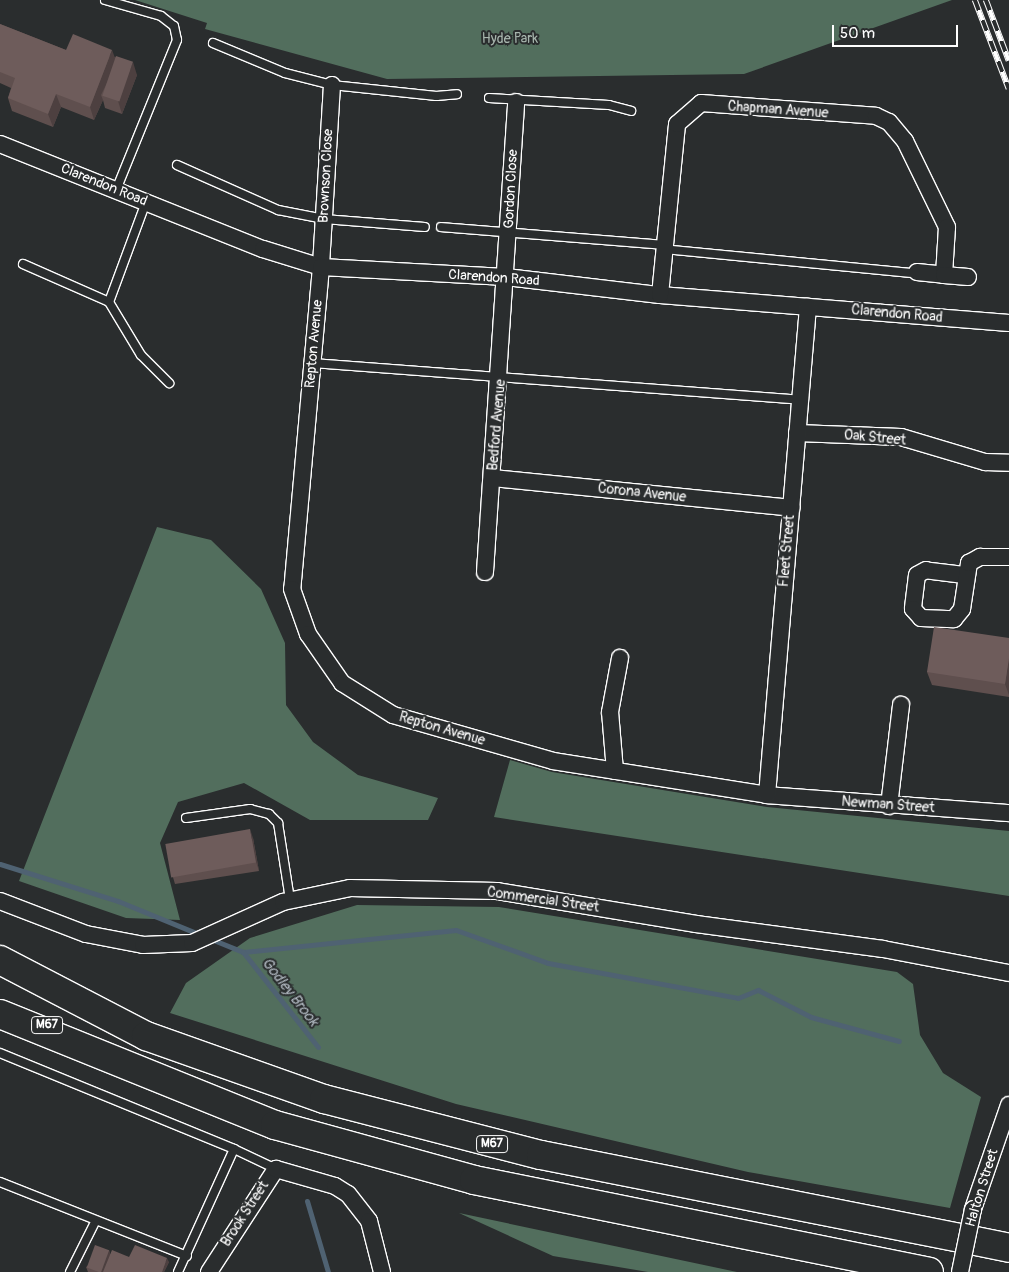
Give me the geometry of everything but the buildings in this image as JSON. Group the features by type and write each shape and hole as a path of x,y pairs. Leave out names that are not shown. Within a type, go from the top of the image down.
{"highway":[{"name":"M67","path":"0,960 146,1036 324,1100 541,1155 1009,1248"},
{"name":"M67","path":"0,996 95,1054"},
{"name":"M67","path":"0,1014 95,1054 275,1125 474,1180 929,1272"}],"street":[{"name":"Brownson Close","path":"321,267 332,85"},
{"name":"Gordon Close","path":"506,277 516,102"},
{"name":"Chapman Avenue","path":"660,295 663,247 677,124 701,103 876,116 898,130 947,227 944,275"},
{"name":"Clarendon Road","path":"0,144 146,202 321,267 506,277 660,295 1009,323"},
{"name":"Repton Avenue","path":"321,267 292,589 308,634 342,683 393,715 553,761 767,795"},
{"path":"914,273 968,277"},
{"name":"Bedford Avenue","path":"485,572 501,376 506,277"},
{"name":"Fleet Street","path":"767,795 808,307"},
{"name":"Oak Street","path":"797,433 901,437 985,462 1009,463"},
{"name":"Corona Avenue","path":"493,478 791,508"},
{"path":"964,575 968,563 980,557 1009,557"},
{"path":"615,771 610,712 620,658"},
{"path":"889,806 901,705"},
{"name":"Newman Street","path":"767,795 889,806 1009,813"},
{"name":"Commercial Street","path":"0,901 86,934 143,945 192,944 290,900 350,888 497,891 696,924 883,949 1009,973"},
{"name":"Halton Street","path":"960,1272 973,1209 1009,1105"},
{"name":"Brook Street","path":"209,1272 276,1170 335,1186 348,1194 370,1221 382,1272"}],"lane":[{"path":"105,0 160,16 174,26 177,40 116,190"},
{"path":"212,43 285,73 332,85 436,96 457,94"},
{"path":"489,98 516,102 609,105 631,111"},
{"path":"176,165 278,210 324,219 425,227"},
{"path":"109,302 146,202"},
{"path":"441,227 663,247 914,273"},
{"path":"23,264 109,302 141,355 169,383"},
{"path":"312,363 800,400"},
{"path":"186,818 250,809 269,814 278,823 290,900"},
{"path":"0,1053 234,1149 276,1170"},
{"path":"178,1272 187,1256 234,1149"},
{"path":"0,1182 95,1222 187,1256"},
{"path":"70,1272 95,1222"}],"green space":[{"name":"Hyde Park","path":"135,0 952,0 744,74 387,79 205,29 207,23"},
{"path":"157,527 211,540 261,589 285,643 286,705 313,742 358,775 438,798 428,820 310,820 244,783 178,802 160,843 180,920 126,918 19,881"},
{"path":"510,760 552,772 767,807 1009,831 1009,896 494,817"},
{"path":"357,905 499,907 897,972 913,984 920,1035 943,1073 981,1097 950,1208 748,1172 456,1104 170,1013 186,983 250,938"},
{"path":"459,1213 737,1272 648,1272 553,1256"}],"waterway":[{"path":"0,864 118,901 201,935"},
{"path":"211,939 243,952 456,930 548,963 738,998 758,990 811,1017 899,1041"},
{"name":"Godley Brook","path":"243,952 318,1047"},
{"name":"Godley Brook","path":"307,1201 328,1272"}],"railway":[{"path":"975,0 1009,89"},
{"path":"986,0 1009,61"}]}
